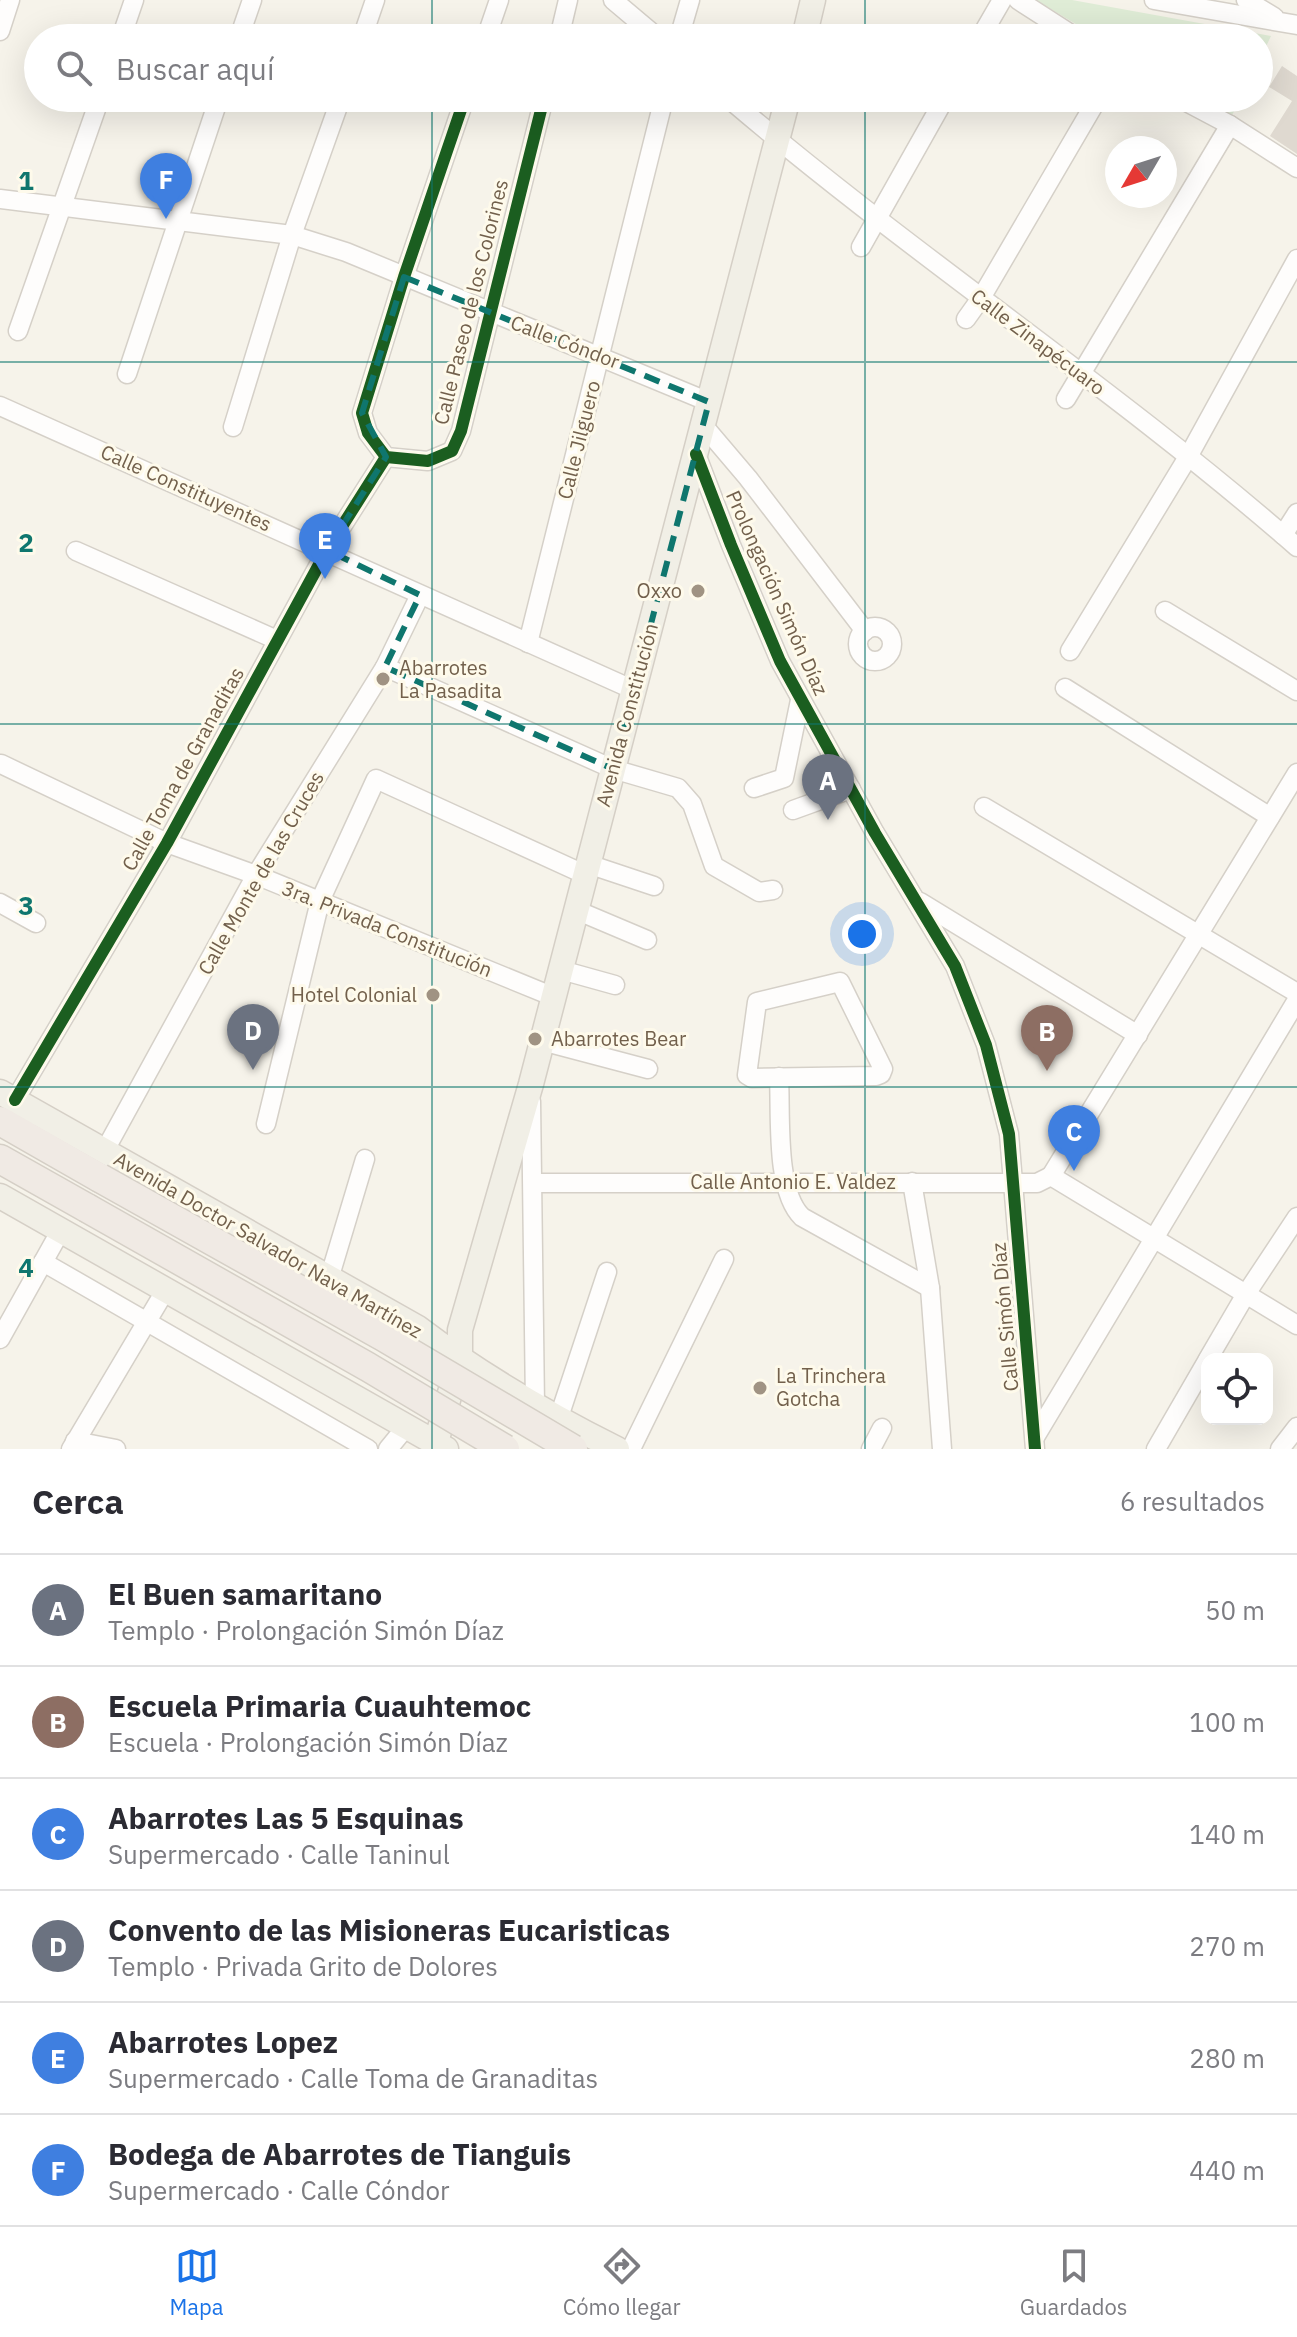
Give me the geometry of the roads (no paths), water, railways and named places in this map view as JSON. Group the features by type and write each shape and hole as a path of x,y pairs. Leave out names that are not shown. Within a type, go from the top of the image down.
{"highway":[{"name":"Avenida Doctor Salvador Nava Martínez","path":"5,1104 382,1336 573,1449"},
{"path":"0,1159 368,1367 505,1449"}],"main road":[{"path":"807,24 813,0"},
{"name":"Avenida Constitución","path":"430,1443 531,1084 785,112"},
{"name":"Avenida Doctor Salvador Nava Martínez","path":"102,1165 455,1346 528,1402 617,1449"},
{"path":"0,1196 430,1443 479,1408 500,1398 528,1402"},
{"path":"383,1414 398,1413 411,1407 423,1397 430,1384 432,1355 418,1328"}],"street":[{"path":"0,31 10,0"},
{"path":"126,24 134,0"},
{"path":"244,24 252,0"},
{"path":"491,24 499,0"},
{"path":"562,24 568,0"},
{"path":"613,0 641,24"},
{"path":"683,24 690,0"},
{"path":"988,24 1002,0"},
{"path":"1018,0 1055,24"},
{"path":"1154,0 1290,24"},
{"path":"1246,0 1290,24"},
{"path":"365,24 371,1"},
{"path":"18,331 95,112"},
{"path":"127,374 214,112"},
{"path":"233,427 292,235 336,112"},
{"path":"386,457 368,433 362,413 460,112"},
{"name":"Calle Paseo de los Colorines","path":"386,457 428,461 452,451 461,431 540,112"},
{"name":"Calle Jilguero","path":"528,643 661,112"},
{"name":"Calle Zinapécuaro","path":"745,112 875,218 1188,457 1290,541"},
{"path":"861,247 937,112"},
{"path":"966,319 1090,112"},
{"path":"1205,112 1297,168"},
{"path":"1066,399 1083,376 1230,125"},
{"name":"Calle Cóndor","path":"0,199 292,235 346,252 600,355 706,413"},
{"path":"1070,651 1188,457 1297,259"},
{"name":"Calle Constituyentes","path":"0,406 634,690"},
{"path":"706,413 748,478 865,631"},
{"name":"Prolongación Simón Díaz","path":"696,454 780,661 955,966 986,1045 1009,1134 1014,1182"},
{"name":"Calle Toma de Granaditas","path":"5,1104 167,843 327,550 386,457"},
{"path":"1290,541 1297,513"},
{"path":"76,551 277,640"},
{"name":"Calle Monte de las Cruces","path":"102,1165 256,875 385,667 420,595"},
{"path":"1165,611 1297,691"},
{"path":"385,667 613,769 678,788 692,804 714,866 759,892 773,890"},
{"path":"1065,688 1270,817"},
{"path":"754,788 784,778 800,700"},
{"name":"3ra. Privada Constitución","path":"1,764 167,843 256,875 554,997"},
{"path":"1297,773 1051,1176 1297,1325"},
{"path":"266,1124 320,901 376,779 587,869 654,886"},
{"path":"793,810 851,789"},
{"path":"984,807 1297,993"},
{"path":"917,901 1138,1035"},
{"path":"0,903 36,923"},
{"path":"576,910 647,940"},
{"path":"561,970 615,985"},
{"path":"840,982 883,1069 881,1074 779,1077 752,1078 747,1075 757,1002 840,982"},
{"path":"1035,1443 1297,1000"},
{"path":"542,1041 648,1069"},
{"path":"779,1077 784,1183 792,1207 802,1217 930,1288"},
{"path":"528,1402 533,1183 531,1084"},
{"path":"329,1279 365,1159"},
{"name":"Calle Antonio E. Valdez","path":"533,1183 1037,1183 1051,1176"},
{"path":"912,1182 930,1288 942,1449"},
{"name":"Calle Simón Díaz","path":"1014,1182 1035,1443"},
{"path":"1212,1353 1246,1294 1297,1217"},
{"path":"0,1339 61,1230"},
{"path":"631,1449 724,1259"},
{"path":"43,1262 368,1449"},
{"path":"558,1420 607,1272"},
{"path":"116,1449 73,1445 165,1291"},
{"path":"1156,1449 1201,1372"},
{"path":"1280,1449 1297,1427"},
{"path":"871,1449 882,1428"},
{"path":"388,1449 430,1443"}],"place":[{"name":"Bodega de Abarrotes de Tianguis","path":"166,219"},
{"name":"Abarrotes Lopez","path":"325,579"},
{"name":"Oxxo","path":"698,591"},
{"name":"Abarrotes La Pasadita","path":"383,679"},
{"name":"El Buen samaritano","path":"828,820"},
{"name":"Hotel Colonial","path":"433,995"},
{"name":"Abarrotes Bear","path":"535,1039"},
{"name":"Convento de las Misioneras Eucaristicas","path":"253,1070"},
{"name":"Escuela Primaria Cuauhtemoc","path":"1047,1071"},
{"name":"Abarrotes Las 5 Esquinas","path":"1074,1171"},
{"name":"La Trinchera Gotcha","path":"760,1388"}]}
